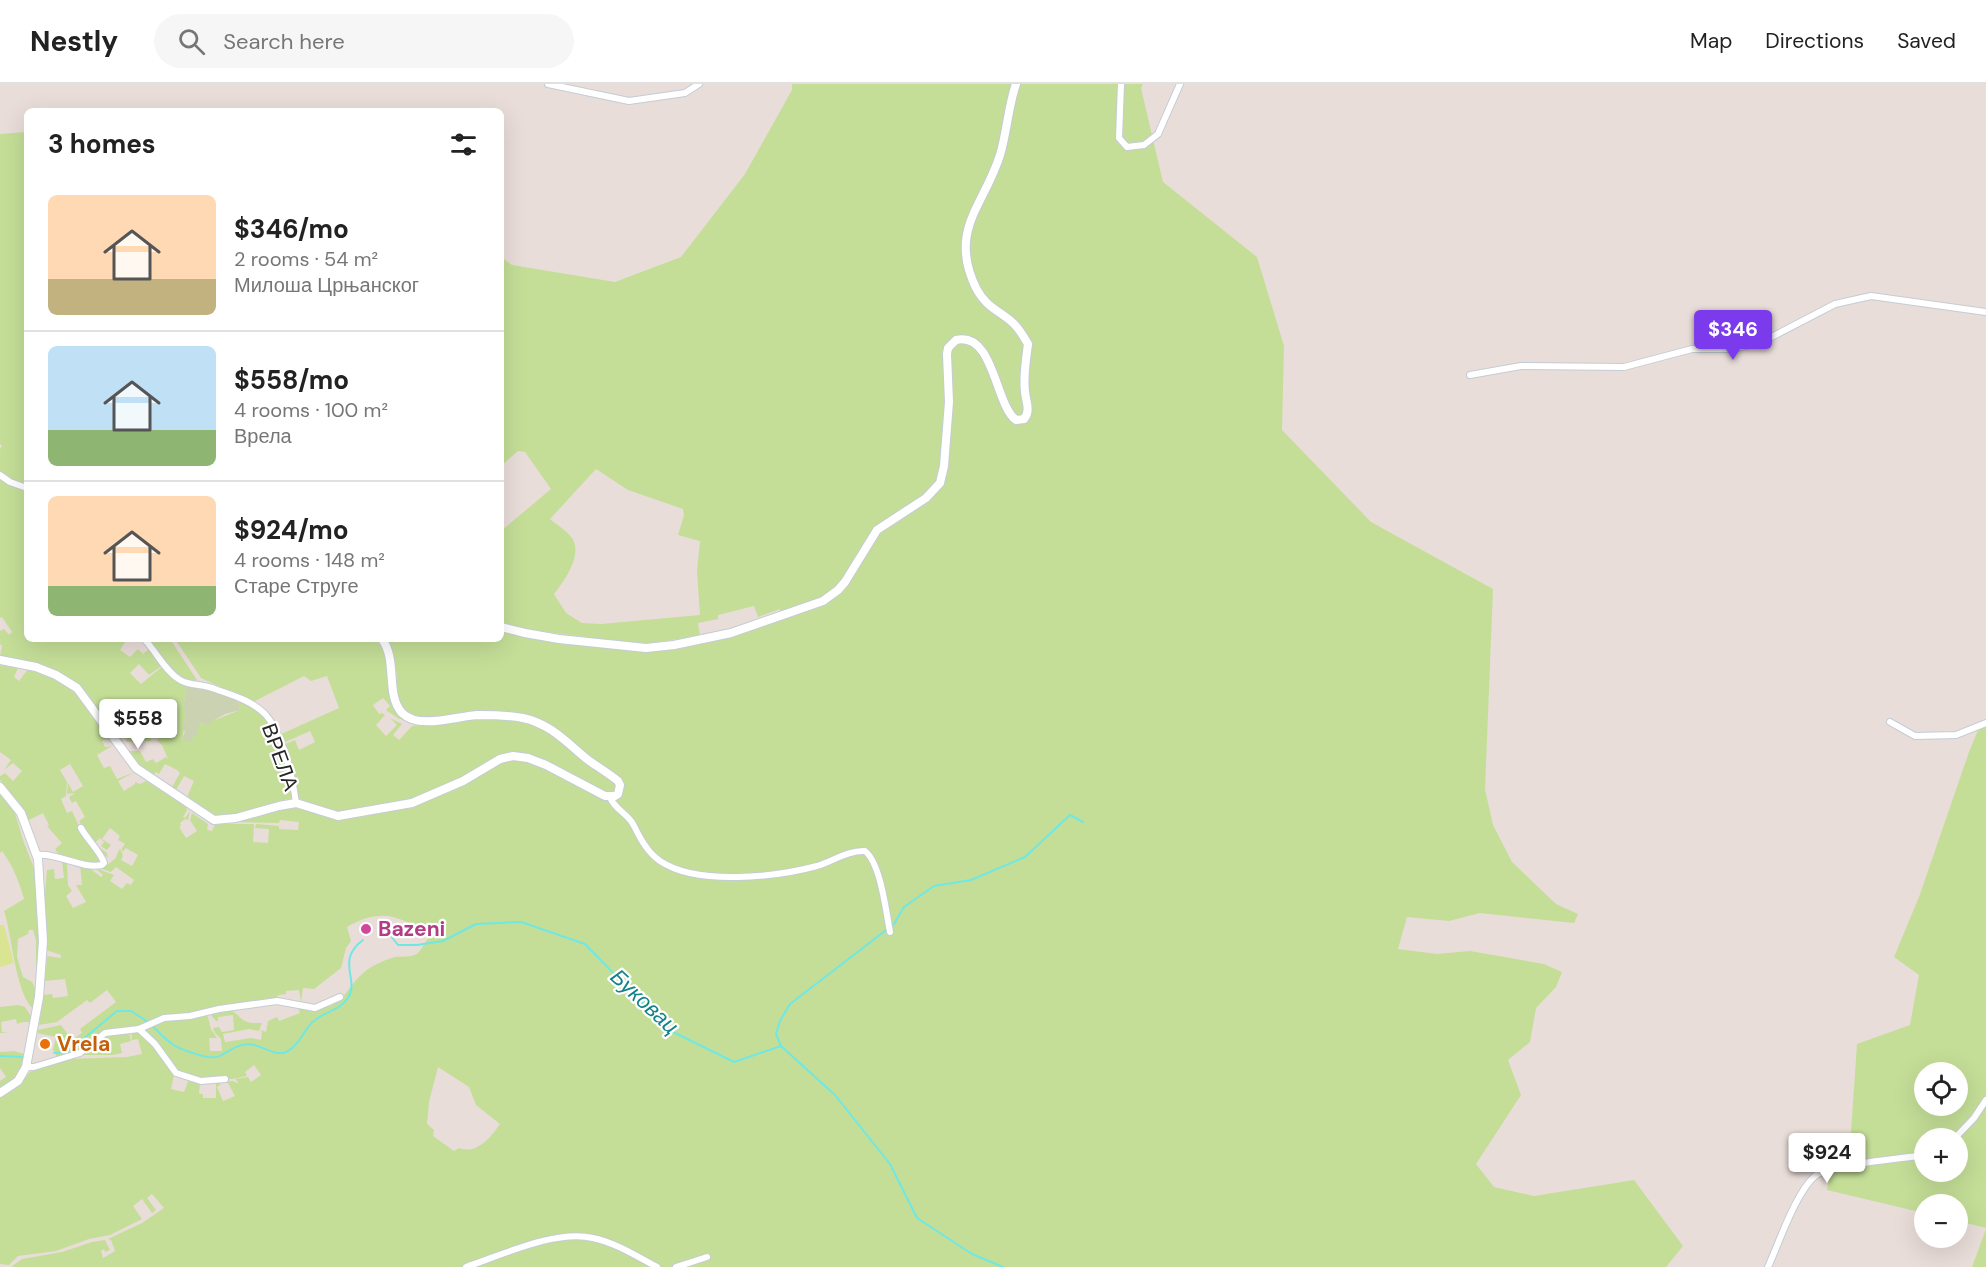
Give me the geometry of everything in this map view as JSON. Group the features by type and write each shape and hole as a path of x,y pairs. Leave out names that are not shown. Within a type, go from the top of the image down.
{"street":[{"path":"548,84 629,101 685,93 699,84"},
{"path":"504,628 559,639 646,648 674,645 731,633 814,604 832,595 845,582 877,530 926,498 940,483 944,466 949,402 947,354 948,348 956,340 967,340 981,351 991,366 1007,410 1016,420 1024,419 1028,410 1024,382 1028,344 1013,322 996,312 980,295 969,270 965,239 969,223 998,160 1006,135 1016,84"},
{"path":"1121,84 1119,138 1127,147 1144,145 1158,134 1180,84"},
{"path":"1470,375 1521,366 1624,367 1692,349 1730,349 1760,343 1835,304 1871,296 1986,312"},
{"path":"0,475 24,488"},
{"name":"ВРЕЛА","path":"0,660 56,675 77,688 136,768 210,819 224,821 296,803 289,768 279,740 264,714 243,699 205,685 188,684 180,680 146,642"},
{"path":"384,642 392,665 395,700 402,712 412,719 436,722 477,715 523,718 544,724 618,781 620,785 618,794 610,797"},
{"path":"1890,722 1915,736 1956,735 1986,723"},
{"path":"296,803 338,816 412,803 463,781 500,759 513,756 528,758 610,797 614,805 630,819 641,840 653,855 672,867 700,874 754,876 792,872 857,851 865,851 871,856 879,878 890,929"},
{"path":"0,787 21,813 37,855 41,882 42,970 37,1014 27,1061 18,1081 0,1093"},
{"path":"37,855 48,855 80,864 102,866 103,857 90,844 81,828"},
{"path":"27,1061 34,1067 80,1053 105,1033 139,1029 164,1018 190,1016 219,1009 278,1001 315,1008 340,997"},
{"path":"139,1029 161,1051 176,1073 201,1081 225,1078"},
{"path":"1964,1128 1986,1100"},
{"path":"1768,1267 1802,1192 1816,1174 1846,1165 1914,1156"},
{"path":"466,1267 545,1241 570,1236 602,1240 657,1267"},
{"path":"676,1267 707,1257"}],"green space":[{"path":"792,84 1143,84 1141,88 1163,182 1257,257 1284,346 1282,430 1371,522 1493,589 1485,789 1493,825 1512,862 1556,904 1578,914 1574,923 1480,913 1449,921 1407,917 1398,949 1437,954 1470,951 1544,964 1562,972 1556,987 1536,1008 1530,1042 1508,1060 1521,1095 1476,1164 1494,1187 1534,1196 1634,1180 1683,1246 1666,1267 11,1267 22,1259 62,1252 105,1240 110,1250 101,1251 103,1258 115,1251 111,1240 108,1239 142,1223 164,1208 152,1194 147,1198 156,1210 152,1213 142,1199 133,1206 142,1219 110,1235 89,1239 56,1251 18,1256 9,1265 0,1264 0,1097 17,1087 30,1072 68,1059 127,1057 142,1054 138,1039 132,1040 131,1032 139,1033 152,1042 177,1075 174,1075 171,1089 184,1092 189,1079 200,1083 199,1094 203,1094 203,1098 216,1098 216,1082 221,1084 217,1087 223,1101 235,1096 228,1083 225,1082 237,1083 235,1079 248,1077 251,1082 261,1075 254,1065 245,1072 247,1076 239,1078 212,1080 185,1076 176,1070 162,1049 142,1029 161,1020 206,1015 217,1038 209,1038 210,1051 222,1051 221,1039 213,1028 219,1027 222,1032 234,1030 233,1015 218,1017 216,1021 211,1015 213,1012 229,1009 246,1021 262,1023 259,1031 249,1029 223,1034 225,1042 251,1038 261,1040 261,1030 266,1032 268,1021 277,1017 279,1021 300,1013 297,1005 314,1008 335,1004 363,973 395,957 416,955 429,937 409,923 390,916 369,917 347,927 351,941 346,948 341,968 314,989 303,988 301,1002 299,990 286,991 286,994 279,995 272,1000 255,1004 160,1017 143,1026 109,1030 99,1035 79,1052 55,1058 56,1054 53,1050 56,1037 37,1033 38,1030 61,1025 72,1040 82,1033 80,1029 116,1002 107,990 90,1003 87,1000 57,1022 39,1025 43,995 52,994 53,998 68,996 65,979 45,981 47,956 61,958 61,955 46,950 44,906 47,870 54,869 55,879 64,878 62,861 67,863 68,885 72,891 66,896 73,908 86,902 76,885 82,885 80,865 88,867 101,877 103,875 95,868 114,875 110,881 122,889 127,883 131,885 134,880 116,867 111,872 102,869 115,859 120,848 123,856 121,860 132,866 138,855 126,848 122,852 125,844 118,840 120,836 110,828 102,839 111,845 107,850 101,846 104,842 100,838 94,844 107,853 108,858 93,844 79,821 85,817 76,801 72,803 69,797 75,793 67,794 68,783 73,792 83,786 70,764 60,770 67,782 66,796 61,799 67,813 72,811 87,843 102,861 100,864 79,862 60,856 55,849 62,843 47,826 49,825 43,813 29,820 20,804 0,780 0,776 5,773 13,781 22,771 13,763 4,770 11,760 0,752 0,665 18,668 14,677 19,681 28,669 54,679 76,694 101,726 107,739 102,741 105,747 112,746 97,755 104,768 110,766 117,779 135,772 118,781 124,791 135,782 140,784 146,781 186,806 187,810 183,817 185,818 190,811 188,820 185,819 179,827 186,838 197,831 190,820 192,813 208,824 207,830 212,831 215,824 254,824 253,842 268,843 269,829 255,828 256,824 298,830 299,822 280,820 279,823 237,822 281,809 308,809 306,802 299,798 283,745 295,740 299,750 315,742 310,731 283,743 279,735 339,708 327,676 311,681 304,676 253,702 201,678 177,642 379,642 386,661 393,700 407,720 399,719 386,710 390,706 383,698 373,705 379,714 385,715 376,725 386,736 397,725 390,718 402,724 393,735 399,740 412,726 420,725 423,717 413,714 401,704 398,697 394,659 388,642 504,642 504,632 582,646 658,650 692,646 730,637 781,618 780,609 758,617 754,606 718,615 718,619 698,623 700,636 644,644 529,630 504,623 504,528 551,489 525,452 518,451 504,463 504,259 512,265 615,282 681,257 745,174 792,90","holes":["596,469 628,490 683,509 684,515 678,535 700,541 697,571 700,615 601,624 582,623 566,613 554,594 571,567 575,544 570,535 550,519","438,1067 469,1087 476,1105 500,1124 478,1147 466,1150 459,1148 454,1151 433,1136 434,1130 427,1124 429,1102"]},
{"path":"24,132 24,485 0,473 2,446 0,444 0,134"},
{"path":"0,478 24,490 24,642 125,642 120,650 130,657 138,649 143,654 150,648 163,665 149,675 139,664 130,673 141,684 163,666 187,685 183,708 187,709 182,740 193,736 199,724 240,710 238,700 253,707 265,718 274,735 287,770 292,798 236,814 215,816 187,797 194,781 184,776 176,790 172,787 180,773 177,770 165,764 159,774 156,772 153,776 139,766 127,751 140,751 146,762 153,759 156,763 166,757 168,759 162,745 157,741 160,732 155,719 138,724 142,725 148,736 158,733 156,736 151,736 151,741 127,742 120,727 127,723 125,719 133,715 137,720 140,718 139,715 136,717 133,713 131,714 124,705 102,715 79,685 0,656 2,646 0,631 4,629 9,635 12,632 2,617 0,618"},
{"path":"151,642 172,642 197,680 182,677"},
{"path":"187,685 209,688 238,700 240,710 225,714 206,725 205,723 199,724 197,736 193,736 192,742 182,740 185,731 183,730 186,710 183,708"},
{"path":"1986,727 1986,1228 1968,1224 1968,1194 1914,1194 1914,1211 1827,1190 1832,1155 1851,1132 1857,1044 1910,1025 1919,975 1894,957 1919,897 1978,730"},
{"path":"0,793 15,813 37,876 40,945 36,981 36,940 33,930 29,930 28,934 18,939 17,957 23,977 32,982 36,990 33,1009 27,1001 18,977 4,911 24,899 12,868 2,851 0,853"},
{"path":"0,925 4,925 14,963 0,967"},
{"path":"18,1005 25,1007 31,1016 30,1022 17,1024 16,1019 1,1022 2,1032 8,1033 0,1033 0,1007"},
{"path":"129,1032 131,1041 120,1044 122,1053 82,1055 107,1035"},
{"path":"14,1051 24,1054 21,1066 13,1078 0,1089 0,1081 6,1077 0,1068 0,1052"},
{"path":"1986,1229 1986,1267 1972,1267"}],"waterway":[{"path":"1003,1267 972,1254 917,1218 890,1164 835,1095 781,1046 776,1034 780,1021 790,1004 894,924 904,907 934,886 971,880 1025,857 1070,815 1083,822"},
{"name":"Буковац","path":"381,931 387,931 398,945 417,945 443,941 476,924 521,922 585,944 669,1030 734,1062 781,1046"},
{"name":"Буковац","path":"152,1026 172,1044 203,1056 220,1056 245,1044 278,1053 288,1051 311,1023 341,1006 348,998 351,991 349,963 351,955 363,940"},
{"name":"Буковац","path":"54,1053 73,1052 82,1040 117,1011 131,1011 148,1022"},
{"name":"Буковац","path":"0,1056 24,1057"}],"place":[{"name":"Bazeni","path":"366,929"},
{"name":"Vrela","path":"45,1044"}]}
